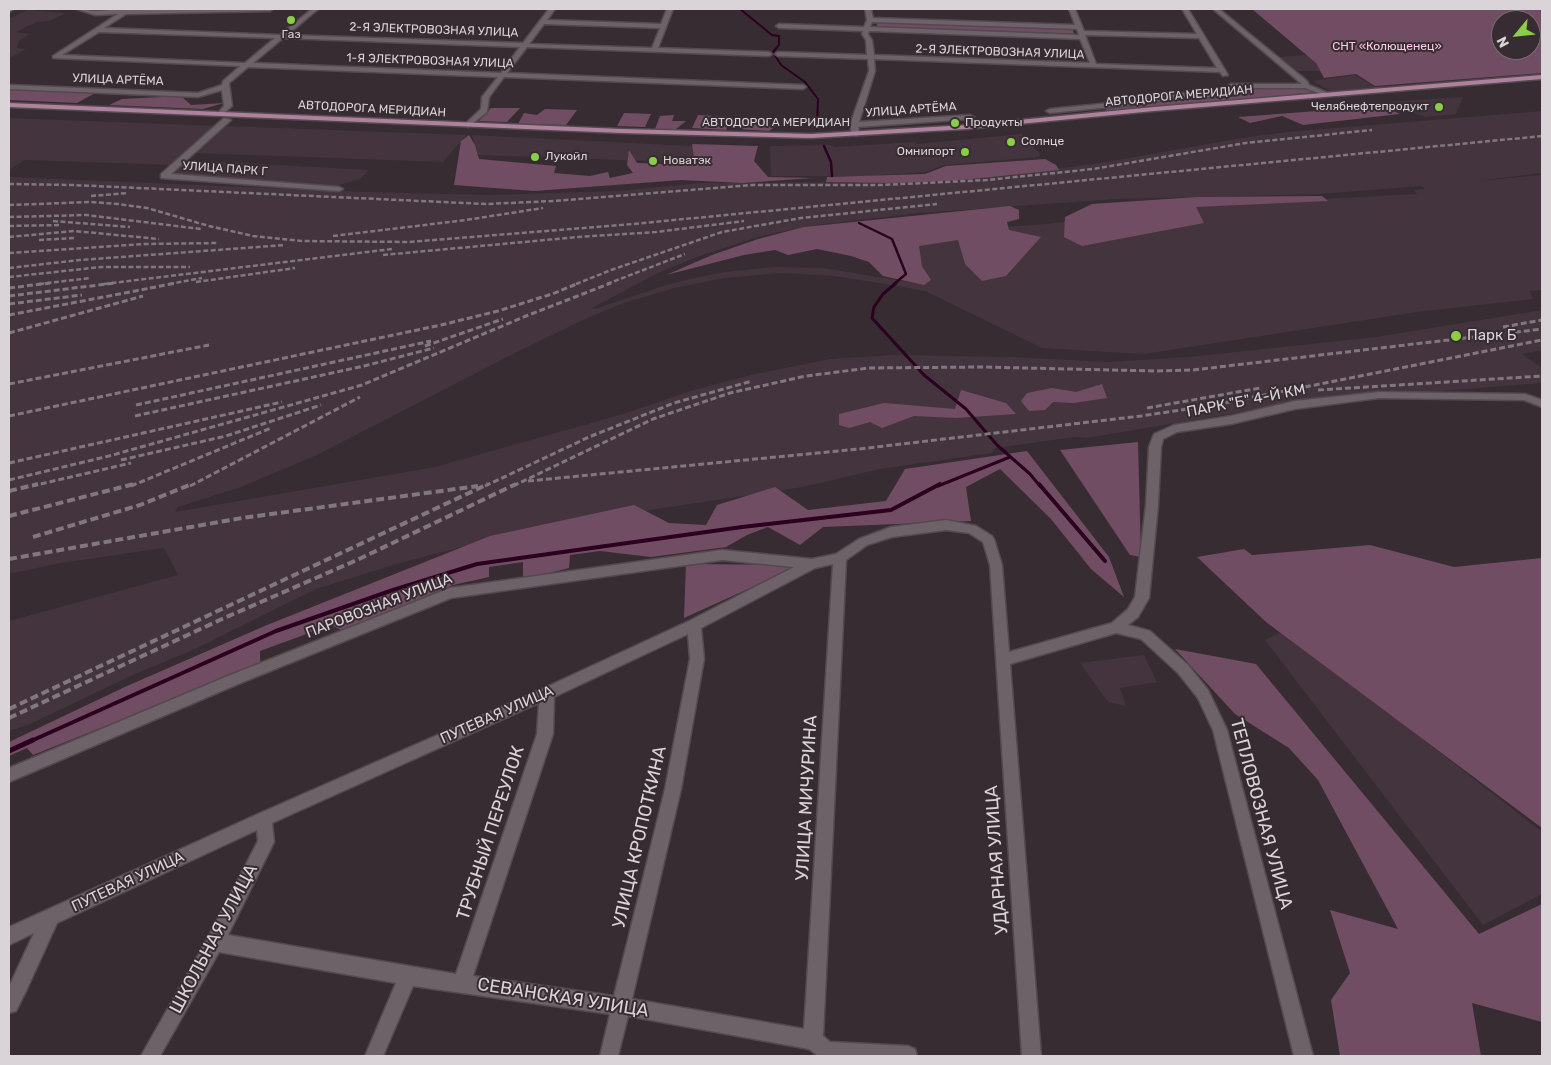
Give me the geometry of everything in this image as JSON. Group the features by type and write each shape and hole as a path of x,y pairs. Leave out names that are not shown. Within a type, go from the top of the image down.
{"main road":[{"name":"АВТОДОРОГА МЕРИДИАН","path":"9,112 225,117 749,136 858,138 1542,77"},
{"name":"АВТОДОРОГА МЕРИДИАН","path":"9,105 696,140 796,142 981,132 1542,83"},
{"path":"1328,95 1335,100"}],"street":[{"path":"80,9 95,13 128,10 270,9"},
{"path":"225,117 228,106 225,82 316,9"},
{"path":"468,125 484,110 486,97 552,9"},
{"path":"654,50 670,9"},
{"path":"858,138 854,125 872,71 869,40 866,34 869,29 870,20 868,9"},
{"path":"1072,9 1094,66"},
{"path":"1050,111 1131,103 1185,95 1223,95 1232,92 1231,86 1184,9"},
{"path":"1216,9 1305,82 1306,86"},
{"path":"98,30 128,10"},
{"path":"870,20 1080,32"},
{"path":"544,22 664,26"},
{"path":"779,26 1201,36"},
{"name":"2-Я ЭЛЕКТРОВОЗНАЯ УЛИЦА","path":"98,30 769,54"},
{"name":"1-Я ЭЛЕКТРОВОЗНАЯ УЛИЦА","path":"98,30 55,57 803,87"},
{"name":"2-Я ЭЛЕКТРОВОЗНАЯ УЛИЦА","path":"778,54 1221,70"},
{"name":"УЛИЦА АРТЁМА","path":"9,87 198,95 208,94 226,86"},
{"path":"1231,86 1306,86 1328,95"},
{"name":"УЛИЦА ПАРК Г","path":"225,117 164,176 339,189"},
{"name":"УЛИЦА АРТЁМА","path":"854,125 970,117"},
{"name":"ПАРК \"Б\" 4-Й КМ","path":"1116,627 1134,613 1142,598 1158,437 1174,429 1231,420 1295,405 1379,395 1525,397 1542,404"},
{"name":"ПУТЕВАЯ УЛИЦА","path":"9,936 264,819 547,694 694,625 812,564 840,558 863,542 891,532 946,525 972,529 988,538"},
{"name":"УДАРНАЯ УЛИЦА","path":"988,538 996,565 1031,1056"},
{"name":"ПАРОВОЗНАЯ УЛИЦА","path":"9,775 233,680 450,593 722,556 812,564"},
{"name":"УЛИЦА МИЧУРИНА","path":"813,1040 840,558"},
{"name":"УЛИЦА КРОПОТКИНА","path":"609,1056 673,789 698,659 694,625"},
{"path":"1003,660 1116,627"},
{"name":"ТЕПЛОВОЗНАЯ УЛИЦА","path":"1116,627 1145,635 1183,669 1203,694 1220,730 1304,1056"},
{"name":"ТРУБНЫЙ ПЕРЕУЛОК","path":"462,983 545,734 547,694"},
{"name":"ШКОЛЬНАЯ УЛИЦА","path":"150,1056 215,942 266,842 264,819"},
{"path":"9,1004 21,983 50,918"},
{"name":"СЕВАНСКАЯ УЛИЦА","path":"215,942 408,976 622,1006 813,1040 826,1051 908,1056"},
{"path":"374,1056 408,976"}],"shaded area":[{"path":"27,10 66,13 49,21 37,22 16,32 30,34 19,41 17,48 26,49 9,59 9,19"},
{"path":"1307,55 1316,63 1320,71 1298,71 1279,57"},
{"path":"1355,75 1377,88 1330,91 1313,81"},
{"path":"1463,97 1456,114 1425,117 1386,102"},
{"path":"1542,111 1542,173 1477,181 1542,175 1542,290 1530,291 1533,299 1417,312 1144,354 1042,348 925,291 898,286 834,276 781,273 724,278 674,288 624,303 587,318 317,455 241,487 178,507 175,512 435,467 623,414 694,390 755,374 830,359 893,355 1011,357 1107,362 1189,357 1376,337 1542,310 1542,350 1522,354 1542,368 1542,383 1300,402 1087,438 1075,437 995,448 992,453 880,469 803,487 583,520 504,536 400,563 316,589 193,650 135,674 28,725 9,731 9,621 178,575 164,548 61,563 9,574 9,177 366,192 492,195 617,191 701,183 857,182 1036,172 1287,132","holes":["1421,186 1425,189 1414,190 1417,194 1194,206 1046,224 978,229 900,240 921,284 823,268 774,267 724,272 690,279 595,309 592,308 660,272 705,254 765,235 816,225 919,213 1116,199 1320,194"]},
{"path":"9,118 219,126 174,165 25,160 9,170"},
{"path":"227,126 466,135 443,162 194,153"},
{"path":"1022,134 1040,154 1039,157 945,165 925,172 867,176 771,176 770,146 832,145 834,147 915,142 917,144"},
{"path":"472,135 710,147 707,163 478,155"},
{"path":"189,160 369,170 360,179 336,186 169,176"},
{"path":"1284,631 1542,832 1542,894 1483,925 1265,640"},
{"path":"1144,655 1157,682 1120,688 1126,706 1108,702 1080,663"}],"green space":[{"name":"СНТ «Колющенец»","path":"1252,9 1542,9 1542,73 1375,86 1356,74 1324,78 1316,63"},
{"path":"877,21 1072,28 1075,36 877,28"},
{"path":"1247,88 1300,88 1314,90 1314,94 1109,111 1105,109 1156,102 1230,97 1240,95"},
{"path":"9,89 97,92 77,103 9,100"},
{"path":"181,96 191,105 224,103 203,109 109,105 122,99"},
{"path":"1383,106 1400,114 1303,125 1282,116 1250,123 1238,117"},
{"path":"491,108 520,108 507,122 479,121"},
{"path":"545,109 577,110 566,125 518,124 524,113 537,115"},
{"path":"624,113 651,114 645,127 617,126"},
{"path":"674,115 672,121 686,121 675,130 655,129 660,116"},
{"path":"698,115 732,117 726,130 692,128"},
{"path":"742,117 754,118 754,123 776,126 769,131 738,129"},
{"path":"469,135 475,145 479,159 556,166 554,173 590,176 608,172 610,178 633,173 627,165 629,150 637,163 695,165 692,144 758,146 754,161 768,177 813,178 742,183 681,180 534,191 454,185 461,141"},
{"path":"1045,159 1056,165 1059,170 962,180 895,183 826,182 827,177 925,174 946,166"},
{"path":"1322,196 1328,201 1196,207 1204,223 1082,246 1064,237 1065,217 1092,204 1197,197"},
{"path":"1010,206 1019,210 1019,219 1007,222 1009,230 1041,237 1006,276 982,281 965,264 958,240 919,246 922,266 931,280 924,285 883,276 869,262 817,249 788,255 775,250 744,255 666,275 712,255 758,239 804,227"},
{"path":"1102,384 1107,398 1074,403 1053,402 1045,410 1029,411 1021,401 1027,393 1052,388 1076,392"},
{"path":"961,390 1006,403 1016,414 956,418 914,416 882,428 870,422 849,428 839,425 839,414 884,403 955,409"},
{"path":"1138,442 1141,557 1130,555 1060,450"},
{"path":"1027,451 1109,557 1124,597 1091,569 1051,519 1000,469 966,487 971,521 823,527 800,545 768,527 747,535 726,547 651,557 600,551 570,555 569,568 523,580 523,562 489,567 489,577 453,585 343,631 331,625 260,651 260,664 33,755 27,748 9,756 9,742 127,686 267,625 490,536 634,505 669,523 706,525 717,505 775,487 808,510 886,501 905,469"},
{"path":"1370,545 1454,567 1542,558 1542,828 1266,622 1197,557 1244,549 1252,555"},
{"path":"686,564 801,565 684,618"},
{"path":"1175,649 1256,664 1479,934 1542,904 1542,1022 1472,1003 1481,1056 1340,1056 1331,1000 1350,973 1330,910 1398,929 1318,780 1289,748 1235,714"}],"waterway":[{"path":"740,9 772,35 779,36 779,45 773,52 781,65 805,82 818,99 817,126"},
{"path":"824,146 831,162 832,176"},
{"path":"859,223 892,239 906,274 894,284"},
{"path":"896,283 883,294 874,307 872,318 924,375 966,409 997,445 1030,474 1040,486"},
{"path":"938,486 1010,457"},
{"path":"31,741 276,631 393,590 477,564 742,527 891,510 940,484"},
{"path":"1039,484 1105,561"},
{"path":"9,751 33,740"}],"railway":[{"path":"9,184 73,185 486,204 554,201 752,185 881,185 987,180 1093,169 1246,143 1372,130"},
{"path":"9,205 91,202 118,204 147,208 209,226 253,236 302,241 409,242 633,224 1542,136"},
{"path":"91,196 128,193"},
{"path":"576,284 722,232 801,218 937,204"},
{"path":"333,236 466,220 543,208"},
{"path":"9,217 86,215 201,229"},
{"path":"53,221 130,227"},
{"path":"383,255 578,237 656,232 744,221"},
{"path":"9,226 61,225"},
{"path":"9,237 74,231 159,239"},
{"path":"39,240 74,238"},
{"path":"9,253 145,244 218,243"},
{"path":"9,268 80,260 285,245"},
{"path":"104,284 392,249"},
{"path":"607,284 685,254"},
{"path":"9,277 101,267 190,267"},
{"path":"196,282 295,268"},
{"path":"39,284 91,278"},
{"path":"169,284 202,278"},
{"path":"9,288 50,283"},
{"path":"9,296 115,283"},
{"path":"150,288 176,283"},
{"path":"9,416 441,325 498,311 552,294 579,283"},
{"path":"9,480 109,456 362,385 526,316 611,283"},
{"path":"9,315 156,287"},
{"path":"9,304 82,295"},
{"path":"9,333 143,296"},
{"path":"425,346 503,319"},
{"path":"1503,327 1542,320"},
{"path":"513,486 653,419 730,393 806,376 869,368 981,367 1156,371 1193,370 1542,329"},
{"path":"528,481 859,449 1141,416 1214,405 1542,340"},
{"path":"136,405 431,341"},
{"path":"9,384 209,345"},
{"path":"135,416 364,366 434,348"},
{"path":"1318,390 1542,376"},
{"path":"485,486 589,437 674,403 752,381"},
{"path":"1147,408 1260,388"},
{"path":"190,486 360,397"},
{"path":"9,463 282,402"},
{"path":"121,460 226,436 321,405"},
{"path":"131,486 271,428"},
{"path":"32,486 131,463"},
{"path":"9,491 38,484"},
{"path":"9,516 134,484"},
{"path":"33,537 140,505 192,484"},
{"path":"9,709 488,484"},
{"path":"9,718 222,619 357,560 516,484"},
{"path":"9,559 242,518 478,486"}],"place":[{"name":"Газ","path":"291,20"},
{"name":"Челябнефтепродукт","path":"1439,107"},
{"name":"Продукты","path":"955,123"},
{"name":"Солнце","path":"1011,142"},
{"name":"Омнипорт","path":"965,152"},
{"name":"Лукойл","path":"535,157"},
{"name":"Новатэк","path":"653,161"},
{"name":"Парк Б","path":"1456,336"}]}
